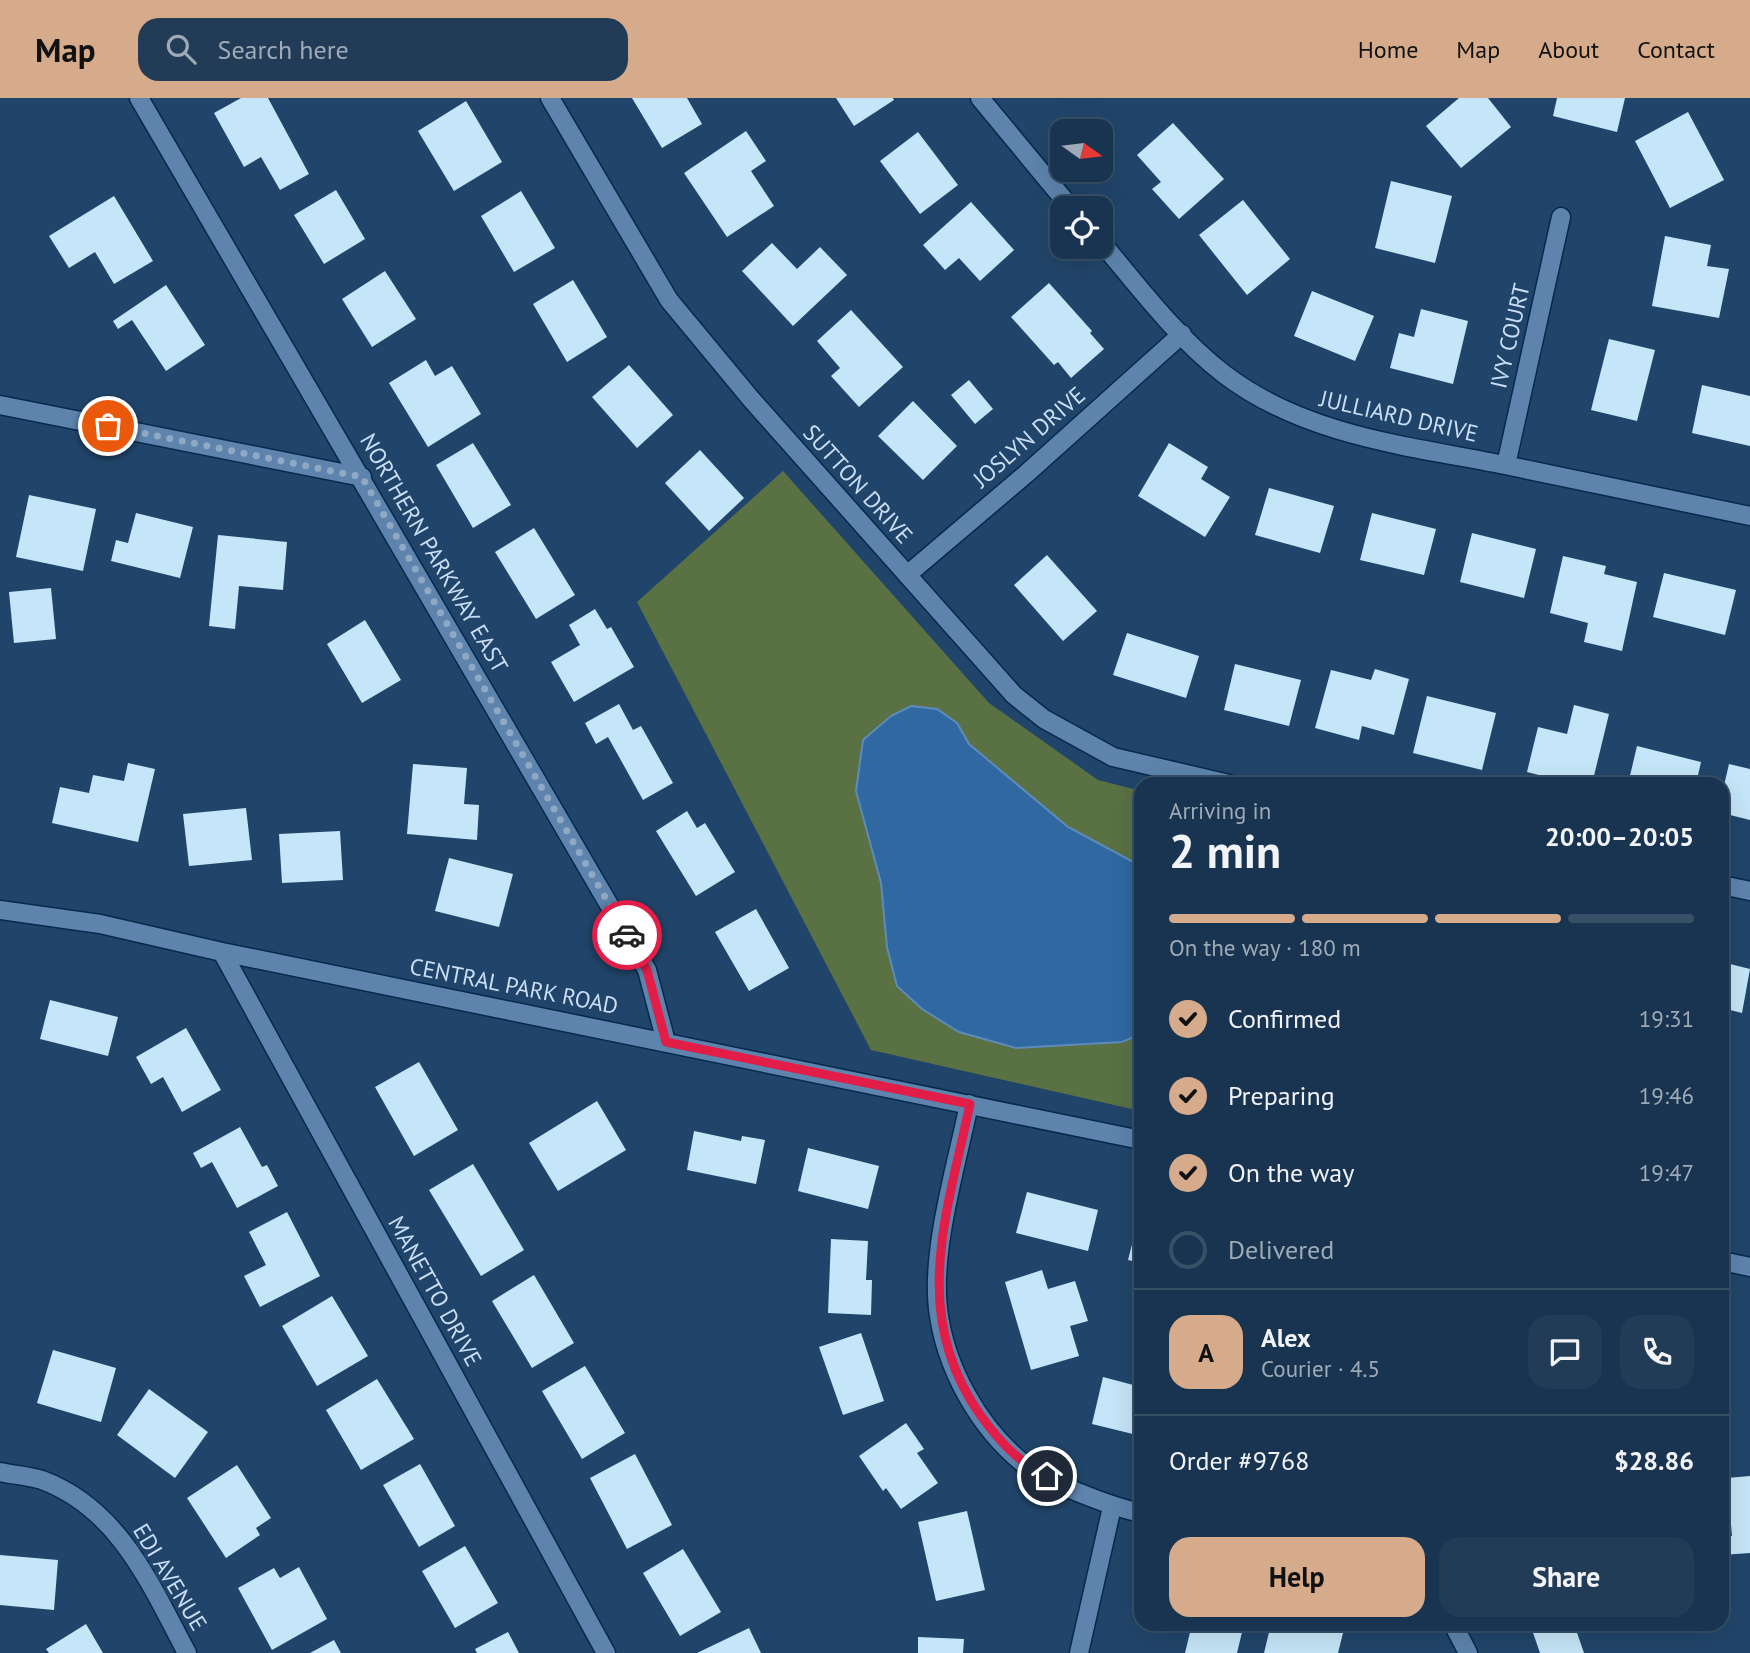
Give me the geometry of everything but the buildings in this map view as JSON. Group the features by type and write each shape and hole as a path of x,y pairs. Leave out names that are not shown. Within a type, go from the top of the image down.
{"street":[{"name":"NORTHERN PARKWAY EAST","path":"139,98 647,970 666,1042"},
{"name":"SUTTON DRIVE","path":"550,98 669,300 751,399 1014,695 1044,719 1113,757 1199,777"},
{"path":"980,98 1061,196"},
{"name":"IVY COURT","path":"1506,465 1561,217"},
{"name":"JULLIARD DRIVE","path":"1113,256 1182,334 1226,376 1289,413 1316,424 1384,442 1750,516"},
{"name":"JOSLYN DRIVE","path":"907,575 1026,474 1182,334"},
{"path":"0,405 362,477"},
{"path":"1729,886 1750,891"},
{"name":"CENTRAL PARK ROAD","path":"0,910 100,924 222,952 1134,1139"},
{"name":"MANETTO DRIVE","path":"222,952 606,1653"},
{"path":"970,1104 941,1241 937,1307 946,1347 965,1394 998,1439 1026,1466 1112,1507 1134,1512"},
{"path":"1729,1262 1750,1267"},
{"name":"EDI AVENUE","path":"0,1472 43,1480 95,1510 130,1549 187,1653"},
{"path":"1079,1653 1112,1507"},
{"path":"1457,1631 1468,1653"}],"green space":[{"path":"783,471 989,703 1098,780 1134,789 1134,1109 871,1050 637,602"}],"water":[{"path":"911,706 937,709 957,723 969,744 1068,827 1134,862 1134,1037 1122,1042 1016,1048 959,1032 922,1009 897,986 887,947 881,883 856,791 863,740 891,716"}],"way so far":[{"path":"108,426 362,477 627,935"}],"route":[{"path":"627,935 647,970 666,1042 970,1104 941,1241 937,1307 946,1347 965,1394 998,1439 1026,1466 1047,1476"}]}
